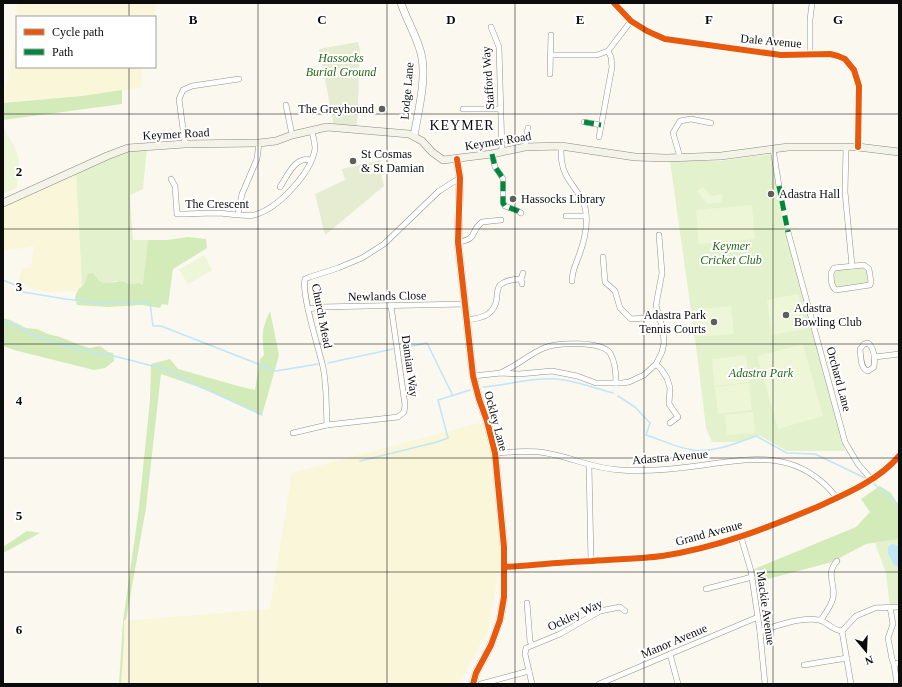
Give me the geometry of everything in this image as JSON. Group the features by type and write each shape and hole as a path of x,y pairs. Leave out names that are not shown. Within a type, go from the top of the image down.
{"main road":[{"name":"Keymer Road","path":"3,204 128,148 185,144 259,143 276,141 292,135 327,127 403,133 414,136 422,141 432,152 444,160 492,154 525,147 561,146 635,157 721,156 788,146 858,147 899,152"}],"street":[{"name":"Lodge Lane","path":"401,3 422,59 421,86 414,136"},
{"name":"Dale Avenue","path":"614,3 632,21 646,31 665,39 781,55 830,54 845,59 854,70 857,77 859,96 858,147"},
{"path":"810,55 810,20 812,3"},
{"path":"551,55 598,55 608,51 632,21"},
{"name":"Stafford Way","path":"491,27 499,47 502,152"},
{"path":"550,74 551,35"},
{"path":"598,137 612,68 611,57 608,51"},
{"path":"185,144 179,99 181,94 187,88 192,86 239,79"},
{"path":"286,105 292,135"},
{"path":"463,109 500,109"},
{"path":"680,157 673,133 680,121 691,119 711,123"},
{"path":"584,122 601,125"},
{"path":"525,147 528,128"},
{"name":"The Crescent","path":"171,179 175,186 177,214 255,214 271,207 282,199 301,178 315,149 312,131"},
{"path":"238,214 242,194 257,159 259,143"},
{"path":"561,146 562,165 566,175 582,199 586,216 587,231 572,272 572,281"},
{"path":"846,147 845,192 852,266"},
{"path":"773,149 779,186"},
{"path":"492,154 495,167 503,179 503,203 505,206 518,210 521,213"},
{"name":"Ockley Lane","path":"457,159 460,178 458,242 473,376 487,421 494,454 502,524 504,567 504,597 500,620 491,645 476,673 474,684"},
{"path":"280,187 295,164 300,160 311,160"},
{"name":"Church Mead","path":"327,425 323,368 309,309 304,284 305,279 362,258 384,244 439,191 460,178"},
{"path":"566,216 586,216"},
{"path":"458,242 471,239 482,222 501,220"},
{"name":"Orchard Lane","path":"788,232 845,442 858,464 871,479"},
{"path":"473,376 501,373 519,374 552,371 578,376 596,383 616,383 629,382 644,375 656,364 662,352 664,343 663,329 659,317 656,298 661,282 662,265 660,235"},
{"path":"603,257 605,282 615,291 620,308 628,317 632,319 659,317"},
{"path":"864,265 868,267 871,282 870,285 836,290 834,289 832,286 832,270 834,268 852,266 864,265"},
{"path":"467,320 489,314 495,307 500,285 510,280 522,281 524,273"},
{"name":"Newlands Close","path":"309,309 320,307 466,304"},
{"name":"Damian Way","path":"293,433 327,425 398,417 404,412 405,405 391,306"},
{"path":"868,343 871,346 875,357 874,367 868,371 864,370 862,368 861,346 868,343"},
{"path":"501,373 516,366 534,352 546,347 559,344 584,344 605,348 609,352 613,360 616,383"},
{"path":"875,357 899,354"},
{"path":"656,364 667,378 670,388 670,404 678,417"},
{"path":"670,423 684,413"},
{"name":"Adastra Avenue","path":"494,454 545,452 568,458 589,466 619,470 648,471 745,459 759,459 791,464 814,475 827,485 837,498"},
{"name":"Grand Avenue","path":"504,567 637,559 662,556 711,545 783,522 837,498 871,479 899,457"},
{"path":"589,466 591,561"},
{"name":"Mackie Avenue","path":"741,536 752,577 760,632 765,684"},
{"path":"821,620 834,597 831,570 837,561"},
{"path":"706,589 752,577"},
{"name":"Ockley Way","path":"527,603 530,641 532,645"},
{"path":"842,631 856,616 875,608 899,606"},
{"name":"Ockley Way","path":"532,684 525,654 526,648 560,634 600,611 620,607 625,612"},
{"path":"890,607 894,624 888,638 892,659 896,664 897,684"},
{"name":"Manor Avenue","path":"598,684 758,617"},
{"path":"760,632 787,623 810,620 821,620 836,630 842,631"},
{"path":"842,631 851,684"},
{"path":"670,654 678,684"},
{"path":"804,665 847,658"},
{"path":"481,684 529,671"}],"shaded area":[{"path":"17,3 156,3 154,16 17,16"},
{"path":"16,39 16,68 143,68 140,88 82,96 3,103"},
{"path":"76,172 82,291 49,292 35,290 18,284 22,269 31,267 34,246 3,251 3,206"},
{"path":"487,421 495,453 505,572 498,574 488,630 459,683 121,684 125,632 123,621 270,609 292,473"}],"green space":[{"name":"Hassocks Burial Ground","path":"358,42 360,50 357,128 334,126 319,49"},
{"path":"122,90 122,104 3,120 3,103 82,96"},
{"path":"3,127 16,150 19,160 17,188 3,194"},
{"path":"147,147 143,189 130,195 133,240 148,240 144,286 139,283 128,284 115,281 108,283 86,280 82,286 76,170 107,156"},
{"name":"Adastra Park","path":"772,154 784,223 845,451 787,451 760,436 737,442 712,442 706,428 670,161 720,161"},
{"path":"381,160 380,171 384,186 325,235 315,194 345,180 342,169"},
{"path":"703,187 711,196 722,194 723,202 707,204 697,191"},
{"path":"752,205 755,239 699,244 696,210"},
{"path":"188,237 206,239 207,248 173,269 168,305 162,304 160,308 142,305 108,307 77,305 75,298 76,294 84,284 88,274 93,273 100,282 108,283 123,281 128,284 139,283 143,285 148,240 168,240"},
{"path":"204,255 212,270 188,284 179,270"},
{"path":"863,267 867,271 869,281 867,284 837,287 833,275 838,270"},
{"name":"Adastra Bowling Club","path":"798,294 806,329 772,335 767,300"},
{"name":"Adastra Park Tennis Courts","path":"731,306 734,334 698,337 694,310"},
{"path":"270,311 279,355 262,415 207,390 161,374 146,508 126,620 124,621 121,684 119,684 123,621 139,508 150,400 151,364 170,359 178,369 255,390 260,359 264,355 264,328"},
{"path":"3,318 26,328 37,329 90,348 100,346 108,352 113,353 114,361 105,368 94,370 3,346"},
{"path":"803,344 823,416 778,429 757,356"},
{"path":"746,355 749,382 714,386 712,359"},
{"path":"749,383 752,410 718,414 715,387"},
{"path":"753,412 755,433 727,435 725,415"},
{"path":"880,486 891,493 899,506 899,539 866,544 832,562 756,582 747,572 856,527 870,512 861,499"},
{"path":"27,531 40,533 3,553 3,547"},
{"path":"898,539 899,607 890,607 886,573 875,543"}],"water":[{"path":"892,544 897,545 899,548 899,567 894,565 888,553 888,547"}],"waterway":[{"path":"3,280 15,285 23,292 65,299 100,303 150,303 153,326 161,326 276,371 318,364"},
{"path":"3,323 12,324 36,336 76,349 118,357 168,370 192,383 262,415"},
{"path":"401,348 427,343 453,396"},
{"path":"328,363 393,349"},
{"path":"483,387 529,380 557,379 578,383 613,393"},
{"path":"360,461 448,438 438,400 470,390"},
{"path":"618,396 635,407 650,423 646,435 675,446 701,451 725,447 756,436 787,453 815,454 865,478"},
{"path":"873,483 899,505"}],"marked path":[{"path":"584,122 601,125"},
{"path":"492,154 495,167 503,179 503,203 505,206 521,213"},
{"path":"779,186 788,232"}],"cycle path":[{"path":"614,3 631,21 647,31 665,39 781,55 830,54 845,59 854,70 859,86 858,147"},
{"path":"457,159 460,178 458,242 473,376 495,453 504,547 504,597 500,620 491,645 476,673 473,684"},
{"path":"504,567 653,557 722,543 817,507 861,486 891,465 899,456"}],"place":[{"name":"The Greyhound","path":"382,109"},
{"name":"St Cosmas & St Damian","path":"353,161"},
{"name":"Adastra Hall","path":"771,194"},
{"name":"Hassocks Library","path":"513,199"},
{"name":"Adastra Bowling Club","path":"786,315"},
{"name":"Adastra Park Tennis Courts","path":"714,322"}],"district":[{"name":"KEYMER","path":"462,125"}],"park label":[{"name":"Keymer Cricket Club","path":"731,253"}]}
